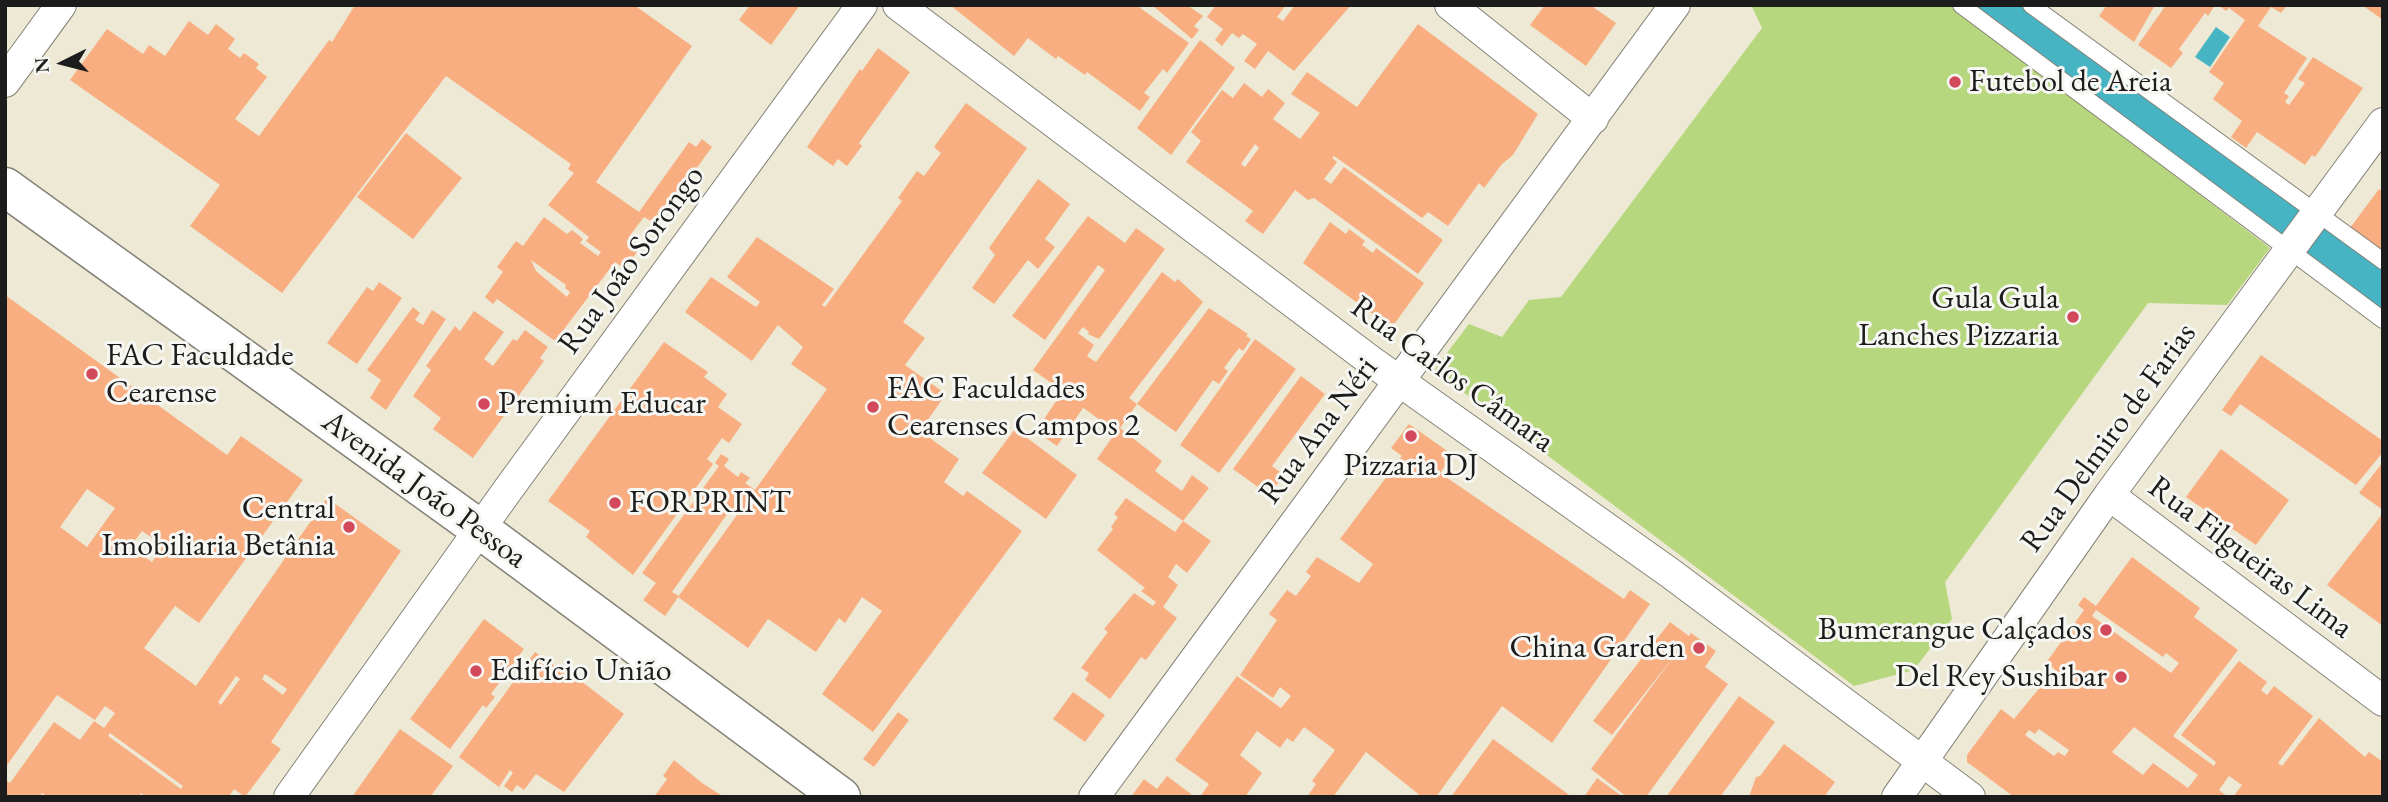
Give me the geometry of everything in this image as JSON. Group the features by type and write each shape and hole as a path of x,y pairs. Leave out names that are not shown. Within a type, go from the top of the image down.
{"main road":[{"name":"Avenida João Pessoa","path":"5,187 481,530 841,797"}],"street":[{"path":"5,82 61,5"},
{"name":"Rua João Sorongo","path":"289,797 862,5"},
{"name":"Rua Carlos Câmara","path":"898,5 1399,382 1670,573 1970,797"},
{"path":"1450,5 1593,119"},
{"name":"Rua Ana Néri","path":"1094,797 1675,5"},
{"name":"Rua Delmiro de Farias","path":"1897,797 2109,495 2383,123"},
{"name":"Rua Filgueiras Lima","path":"2109,495 2383,701"}],"lane":[{"path":"1961,5 2383,320"},
{"path":"2031,5 2383,261"}],"green space":[{"path":"1751,5 1951,5 2270,248 2227,305 2148,303 1945,582 1952,619 1914,670 1854,686 1434,370 1469,324 1502,337 1529,300 1561,297 1762,28"}],"water":[{"path":"2216,27 2230,37 2210,67 2195,57"}],"building":[{"path":"355,5 634,5 692,46 596,182 639,212 689,142 696,147 702,139 712,147 656,224 644,217 628,238 641,246 625,269 615,262 555,341 497,299 493,304 485,297 503,272 497,267 516,241 523,246 544,217 567,234 572,230 583,239 580,243 598,256 601,252 586,241 589,237 548,205 574,173 568,169 571,164 446,76 282,293 190,226 220,185 70,80 107,29 143,54 149,45 165,56 189,21 208,35 216,24 235,39 228,49 240,58 244,53 259,64 256,68 267,77 235,119 259,136 329,40 332,42","holes":["531,260 566,285 565,288 570,292 567,297 536,271"]},
{"path":"750,5 800,5 771,45 739,20"},
{"path":"950,5 1136,5 1189,43 1167,73 1163,69 1144,93 1150,97 1140,111 1087,72 1085,75 1058,56 1056,59 1028,38 1014,56"},
{"path":"1152,5 1187,5 1203,16 1194,26 1199,30 1192,39"},
{"path":"1216,5 1286,5 1277,17 1283,21 1295,5 1351,5 1294,71 1268,51 1255,69 1244,61 1257,44 1243,34 1239,38 1232,33 1222,46 1215,40 1223,29 1207,17"},
{"path":"1545,5 1590,5 1616,23 1586,66 1530,25"},
{"path":"2107,5 2155,5 2134,42 2099,16"},
{"path":"2166,5 2215,5 2208,16 2205,13 2179,49 2183,53 2171,68 2138,45"},
{"path":"2218,5 2287,5 2281,13 2271,7 2258,26 2307,58 2284,93 2289,96 2285,102 2289,105 2305,83 2298,79 2313,57 2363,88 2315,157 2312,155 2305,165 2257,132 2246,148 2231,137 2242,121 2213,99 2224,83 2209,72 2245,20 2229,8 2226,11"},
{"path":"2362,5 2383,5 2383,20"},
{"path":"1418,24 1538,114 1513,155 1502,164 1484,188 1479,183 1448,226 1428,212 1422,218 1334,156 1332,158 1337,162 1324,179 1331,184 1344,167 1443,240 1418,274 1314,198 1308,200 1295,190 1263,234 1245,221 1253,211 1186,162 1201,141 1191,132 1222,90 1233,98 1244,83 1262,97 1268,89 1285,103 1273,119 1300,139 1320,113 1291,94 1307,72 1357,107","holes":["1255,144 1259,148 1245,167 1241,164"]},
{"path":"1200,40 1235,68 1171,155 1137,128"},
{"path":"878,48 910,72 859,143 862,146 847,166 838,159 833,166 807,147 860,69 862,71"},
{"name":"FAC Faculdades Cearenses Campos 2","path":"966,103 1027,148 903,322 925,338 905,365 946,394 920,431 959,459 944,482 963,496 967,491 1022,531 873,732 822,694 882,611 862,597 845,623 839,618 816,652 768,619 748,648 678,597 665,616 643,600 656,583 642,573 719,466 715,463 721,454 729,459 724,466 738,477 741,472 750,478 745,483 755,490 827,389 791,364 803,347 778,325 752,361 685,312 711,277 756,307 760,302 727,277 757,237 834,289 822,305 825,307 902,201 898,198 917,171 924,176 941,153 934,147","holes":["730,510 737,515 679,596 672,592"]},
{"path":"406,133 462,178 413,239 357,197"},
{"path":"1038,179 1070,204 1045,239 1055,247 1038,269 1028,260 994,304 972,288 995,255 989,248"},
{"path":"2379,189 2383,192 2383,251 2350,228"},
{"path":"1088,216 1125,243 1136,228 1165,249 1099,339 1088,334 1083,327 1078,333 1094,345 1087,356 1096,362 1162,272 1175,282 1178,279 1203,302 1129,398 1137,404 1120,428 1162,461 1155,471 1182,491 1192,475 1209,488 1183,521 1097,459 1116,432 1085,409 1083,408 1057,446 1036,431 1063,391 1033,370 1105,270 1098,265 1045,340 1012,316"},
{"path":"1330,222 1346,234 1349,229 1365,241 1362,245 1373,253 1376,248 1424,283 1395,323 1386,324 1303,263"},
{"path":"379,282 402,298 357,364 327,343 367,287 373,291"},
{"path":"5,295 227,455 241,436 303,480 199,623 175,606 144,648 196,686 327,498 401,551 271,742 281,749 245,797 234,789 229,797 146,797 141,793 139,797 48,797 42,793 39,797 5,797 5,780 10,783 54,722 80,740 94,721 104,728 115,713 105,706 95,720 57,695 5,768","holes":["87,489 115,508 87,547 60,527","142,531 163,545 152,562 130,547","265,674 287,689 283,695 262,679","236,676 240,679 221,705 218,702","110,733 183,786 181,789 108,736"]},
{"path":"413,307 420,313 415,320 423,325 432,310 446,319 386,410 370,398 381,380 367,370"},
{"path":"1209,308 1248,334 1246,336 1251,339 1243,351 1239,348 1224,368 1228,371 1219,384 1213,380 1176,432 1137,404"},
{"path":"474,311 504,332 484,359 493,366 513,339 517,341 525,330 548,347 540,358 544,361 473,458 433,429 441,418 413,396 431,370 426,366 455,326 460,331"},
{"path":"1255,339 1296,369 1219,473 1180,445"},
{"path":"664,342 708,372 704,377 727,394 718,407 742,424 729,443 722,438 707,459 713,464 633,575 586,537 590,531 548,501"},
{"path":"2261,355 2383,441 2383,452 2356,485 2240,404 2231,416 2222,410"},
{"path":"1301,376 1325,394 1272,466 1284,475 1269,495 1233,469"},
{"path":"1409,424 1453,455 1440,473 1624,599 1630,590 1650,604 1552,743 1502,706 1436,797 1422,797 1366,752 1333,797 1307,797 1316,784 1312,781 1335,750 1304,727 1293,742 1287,738 1280,748 1257,731 1240,755 1262,773 1245,797 1200,797 1209,784 1175,760 1237,676 1281,708 1291,696 1280,687 1273,698 1240,675 1277,620 1269,614 1287,590 1296,596 1311,576 1306,572 1317,557 1359,583 1373,564 1340,539 1402,456 1391,448"},
{"path":"1015,429 1077,475 1046,519 982,473"},
{"path":"2221,449 2289,500 2256,545 2186,497"},
{"path":"2383,462 2383,510 2359,493"},
{"path":"1126,498 1175,532 1183,521 1211,541 1187,573 1176,564 1168,577 1178,585 1163,607 1177,618 1146,660 1141,657 1110,699 1085,680 1089,673 1081,668 1108,632 1104,629 1134,593 1153,606 1156,602 1141,591 1145,588 1097,550 1113,529 1111,527 1118,517 1114,514"},
{"path":"2383,513 2383,626 2327,585"},
{"path":"2132,557 2200,608 2194,617 2238,650 2173,736 2214,766 2216,762 2181,735 2239,661 2267,682 2261,690 2267,695 2274,686 2313,716 2278,763 2282,766 2319,718 2365,757 2369,752 2383,762 2383,797 2233,797 2242,785 2229,776 2219,790 2228,797 2014,797 1967,762 1967,755 2001,709 2014,719 2055,669 2046,663 2084,610 2078,605 2084,597 2096,606","holes":["2096,610 2163,657 2166,653 2179,663 2171,673 2092,616","2134,727 2198,775 2188,788 2153,763 2143,775 2112,752","2039,729 2069,750 2065,756 2058,752 2054,756 2025,735 2029,730 2035,734"]},
{"name":"Edifício União","path":"484,619 524,649 491,694 495,697 486,708 483,705 450,749 410,719"},
{"path":"1670,622 1716,651 1705,667 1728,684 1646,797 1627,797 1591,769 1674,656 1612,735 1593,721"},
{"path":"535,652 566,674 568,671 624,714 564,792 536,774 524,790 517,785 512,792 504,786 513,773 510,770 499,787 459,757"},
{"path":"1073,692 1105,715 1085,742 1053,719"},
{"path":"1739,696 1775,722 1720,797 1666,797"},
{"path":"898,712 909,720 874,767 863,759"},
{"path":"400,729 453,766 430,797 352,797"},
{"path":"1493,739 1523,761 1572,797 1451,797"},
{"path":"1784,744 1835,782 1824,797 1749,797 1756,777 1760,776"},
{"path":"674,760 724,797 654,797 667,779 663,776"},
{"path":"1167,776 1191,794 1189,797 1131,797 1144,779 1157,789"},
{"path":"1597,778 1623,797 1584,797"}],"waterway":[{"path":"1996,5 2383,291"}],"place":[{"name":"Futebol de Areia","path":"1955,82"},
{"name":"Gula Gula Lanches Pizzaria","path":"2073,317"},
{"name":"FAC Faculdade Cearense","path":"92,374"},
{"name":"Premium Educar","path":"484,404"},
{"name":"FAC Faculdades Cearenses Campos 2","path":"873,407"},
{"name":"Pizzaria DJ","path":"1411,436"},
{"name":"FORPRINT","path":"615,503"},
{"name":"Central Imobiliaria Betânia","path":"349,527"},
{"name":"Bumerangue Calçados","path":"2106,630"},
{"name":"China Garden","path":"1699,648"},
{"name":"Edifício União","path":"476,671"},
{"name":"Del Rey Sushibar","path":"2121,677"}]}
